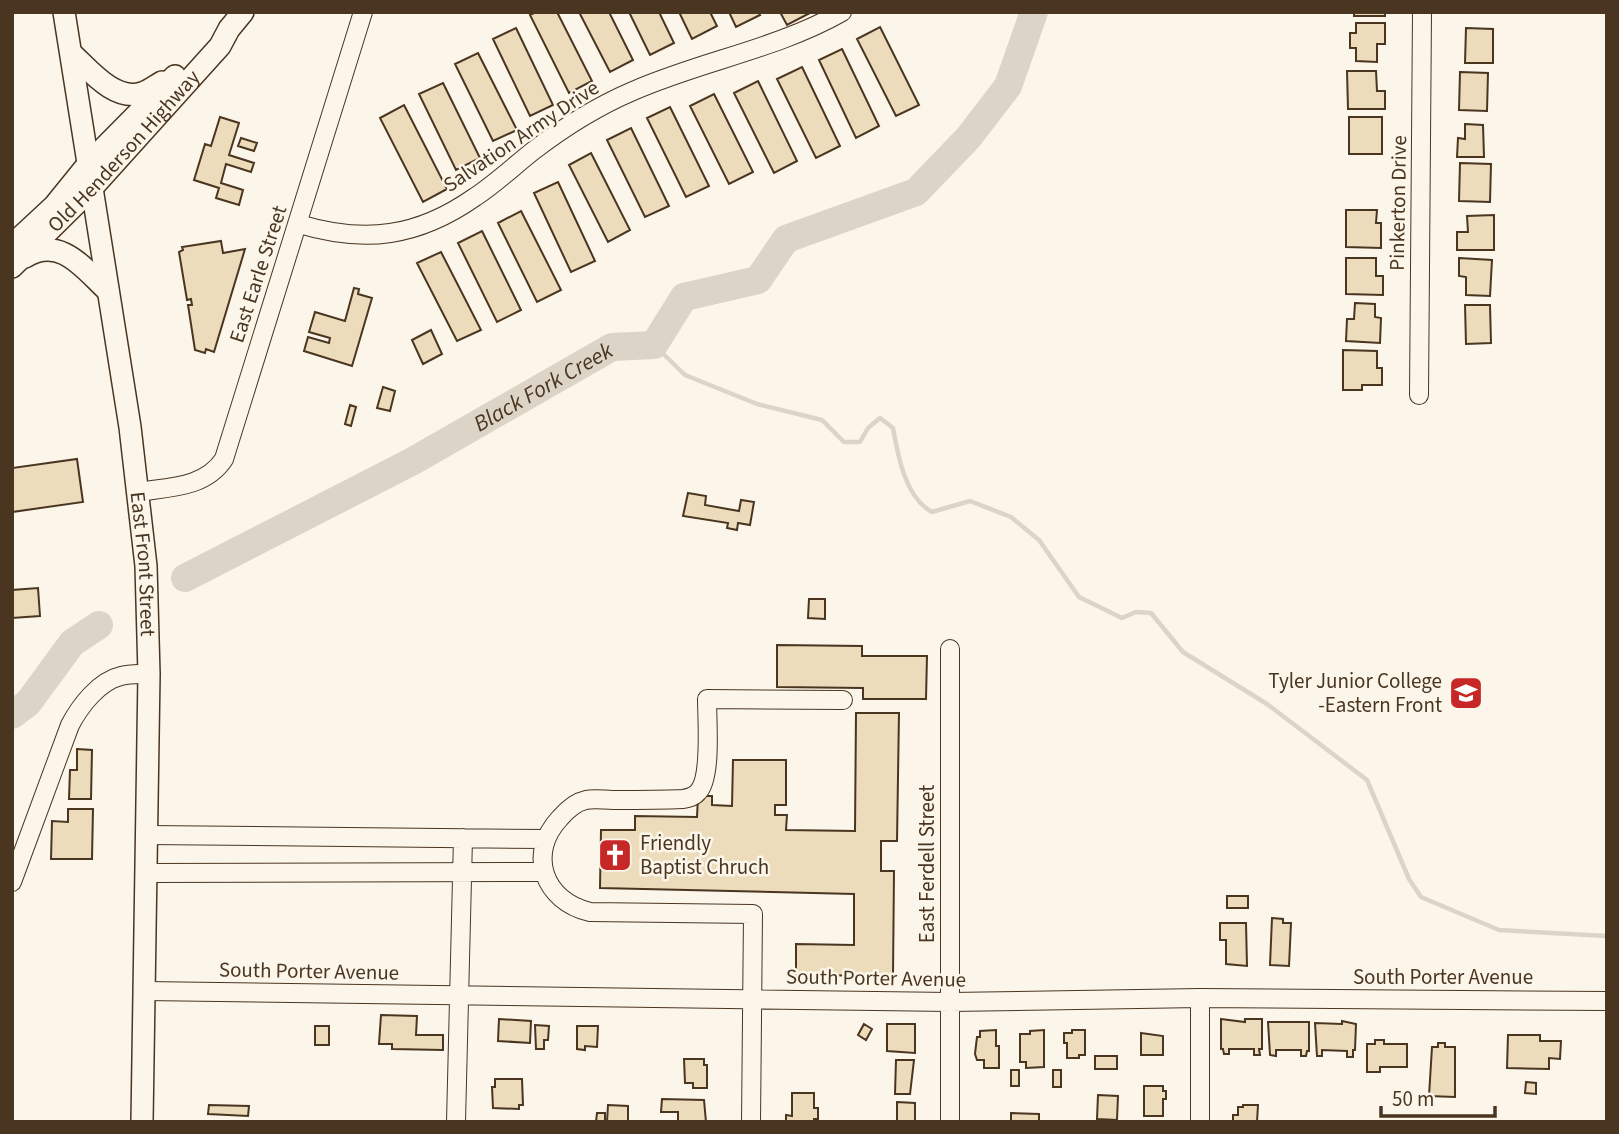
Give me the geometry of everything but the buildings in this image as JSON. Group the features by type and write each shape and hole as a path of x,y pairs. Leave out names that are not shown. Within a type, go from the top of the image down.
{"main road":[{"name":"East Front Street","path":"64,12 138,492 146,566 149,674 142,1122"},
{"name":"Old Henderson Highway","path":"14,258 92,188 220,46 243,12"},
{"name":"Old Henderson Highway","path":"14,258 89,164 211,37 229,29"},
{"path":"71,52 107,85 121,92 143,93 178,72"},
{"path":"14,258 38,251 62,251 108,291"}],"street":[{"name":"East Earle Street","path":"138,492 205,479 224,459 363,12"},
{"name":"Salvation Army Drive","path":"299,224 353,236 386,234 418,226 474,198 548,140 610,102 635,90 785,38 842,12"},
{"name":"Pinkerton Drive","path":"1419,395 1422,12"},
{"name":"East Ferdell Street","path":"950,649 950,1122"},
{"path":"12,882 70,725 77,713 92,696 117,677 149,674"},
{"path":"751,1122 753,914 590,912 577,909 552,888 542,872 544,839 567,810 584,800 683,799 697,793 703,785 706,771 707,699 843,700"},
{"path":"146,835 544,839"},
{"path":"456,1122 463,838"},
{"path":"146,873 542,872"},
{"name":"South Porter Avenue","path":"145,991 950,1002 1200,998 1607,1001"},
{"path":"1200,998 1200,1122"}],"waterway":[{"name":"Black Fork Creek","path":"185,578 413,461 612,347 654,345 684,297 758,280 786,239 916,192 968,138 1008,86 1034,12"},
{"path":"654,345 685,375 757,404 822,420 844,442 860,442 868,428 880,418 893,428 900,463 909,486 915,496 932,512 970,501 1011,517 1039,540 1079,597 1122,618 1136,612 1151,613 1183,652 1267,704 1367,780 1409,879 1421,897 1499,930 1607,936"},
{"name":"Black Fork Creek","path":"12,715 28,703 72,643 99,625"}],"place":[{"name":"Tyler Junior College -Eastern Front","path":"1466,693"},
{"name":"Friendly Baptist Chruch","path":"615,855"}]}
